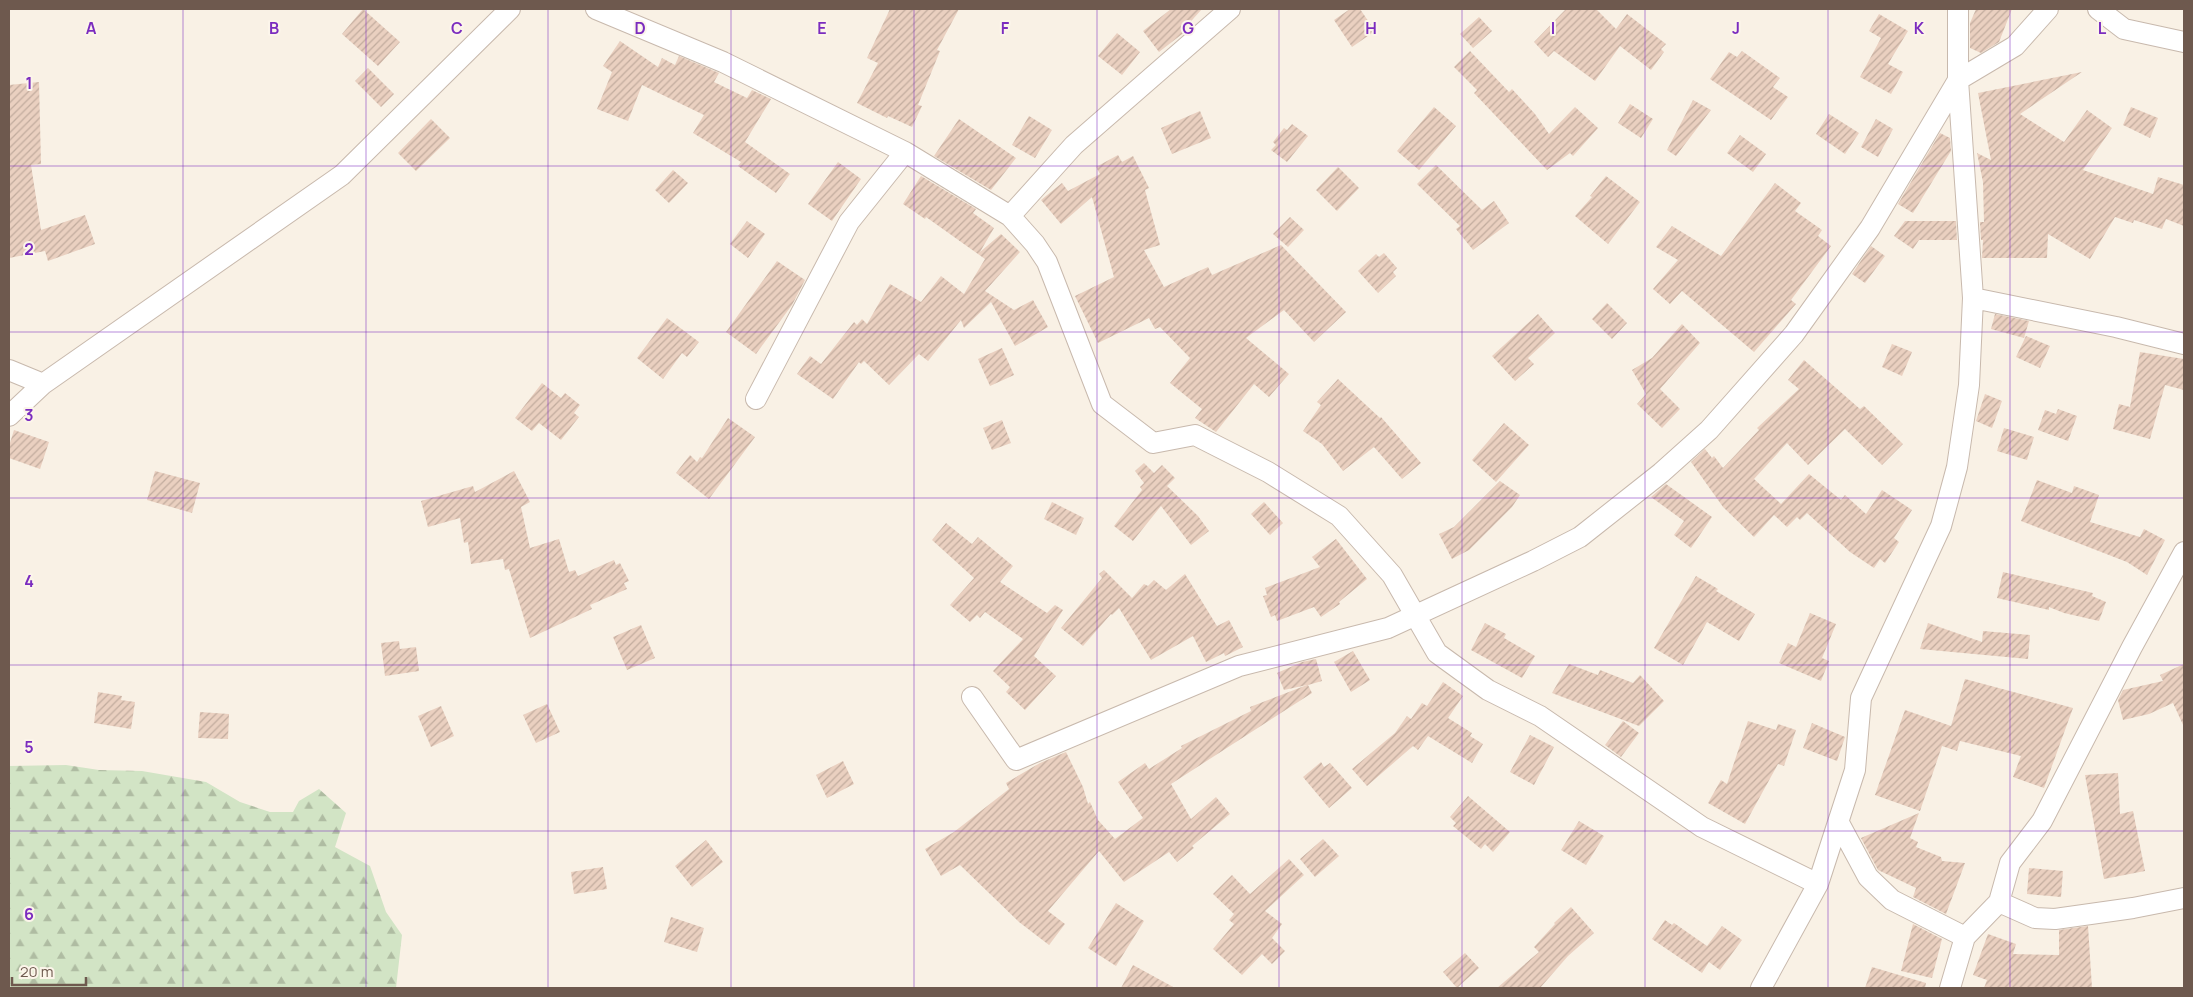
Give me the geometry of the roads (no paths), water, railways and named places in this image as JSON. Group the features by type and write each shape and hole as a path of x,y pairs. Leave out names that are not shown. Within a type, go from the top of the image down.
{"street":[{"path":"9,416 43,384 342,175 510,9"},
{"path":"596,9 723,62 905,152 1010,216 1035,244 1047,262 1102,404 1153,444 1195,435 1268,472 1338,516 1392,575 1437,653 1488,690 1540,716 1702,827 1818,884"},
{"path":"1010,216 1074,145 1230,9"},
{"path":"1761,988 1818,884 1855,770 1862,698 1941,526 1957,467 1969,385 1973,298 1958,80 1958,9"},
{"path":"972,697 1016,760 1239,666 1388,628 1533,562 1580,537 1661,473 1710,430 1794,334 1870,228 1958,80 2015,46 2048,9"},
{"path":"2098,9 2124,29 2184,42"},
{"path":"756,399 849,222 905,152"},
{"path":"1973,298 2116,326 2184,344"},
{"path":"9,370 43,384"},
{"path":"1950,988 1964,937 1999,902 2010,863 2042,821 2132,647 2184,552"},
{"path":"1839,823 1868,878 1892,900 1964,937"},
{"path":"1999,902 2035,918 2056,919 2133,908 2184,898"}]}
